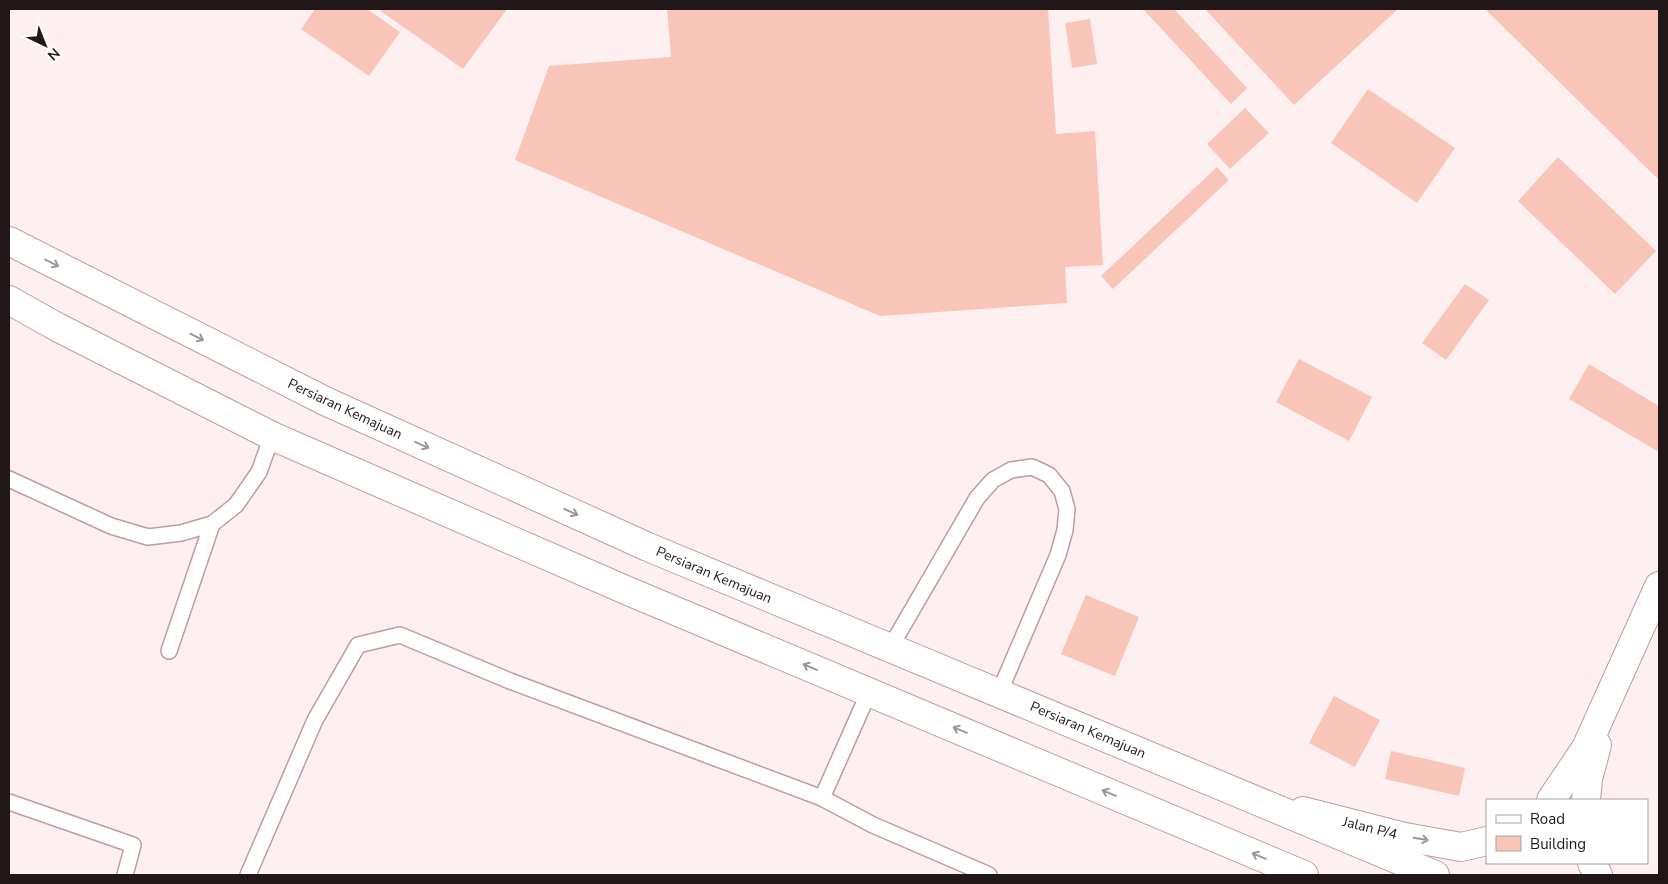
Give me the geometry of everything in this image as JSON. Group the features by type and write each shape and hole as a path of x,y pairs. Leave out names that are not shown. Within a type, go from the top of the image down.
{"main road":[{"name":"Persiaran Kemajuan","path":"9,241 325,401 648,547 1435,875"},
{"path":"9,300 57,328 272,436 628,591 1304,875"},
{"path":"1552,799 1586,748 1652,619 1659,586"},
{"path":"1586,799 1588,779 1606,707"},
{"name":"Jalan P/4","path":"1255,799 1405,837 1461,847 1486,841"}],"lane":[{"path":"9,478 111,526 148,537 180,533 212,524 236,505 259,472 272,436"},
{"path":"890,648 977,498 993,480 1005,473 1011,470 1032,467 1049,475 1062,491 1067,509 1065,530 1058,555 999,693"},
{"path":"169,651 212,524"},
{"path":"248,875 315,720 358,645 400,635 510,681 822,798 873,825 989,875"},
{"path":"822,798 869,692"},
{"path":"9,802 133,846 125,875"}],"building":[{"path":"315,9 367,9 400,32 369,76 301,29"},
{"path":"378,9 507,9 463,69"},
{"path":"667,9 1048,9 1056,134 1095,131 1103,265 1065,267 1067,303 880,316 515,160 549,66 671,57"},
{"path":"1143,9 1174,9 1247,88 1231,104"},
{"path":"1205,9 1398,9 1294,105"},
{"path":"1485,9 1659,9 1659,180"},
{"path":"1090,19 1097,64 1072,68 1065,23"},
{"path":"1368,89 1455,148 1417,203 1331,143"},
{"path":"1245,108 1269,133 1230,169 1207,144"},
{"path":"1558,157 1656,251 1615,294 1518,201"},
{"path":"1217,167 1229,180 1113,289 1101,276"},
{"path":"1465,284 1489,300 1446,360 1422,343"},
{"path":"1299,359 1372,397 1349,441 1276,402"},
{"path":"1589,364 1659,406 1659,447 1657,451 1569,399"},
{"path":"1086,595 1139,617 1115,676 1061,654"},
{"path":"1334,696 1380,720 1355,767 1309,743"},
{"path":"1391,751 1465,768 1459,796 1385,779"}]}
